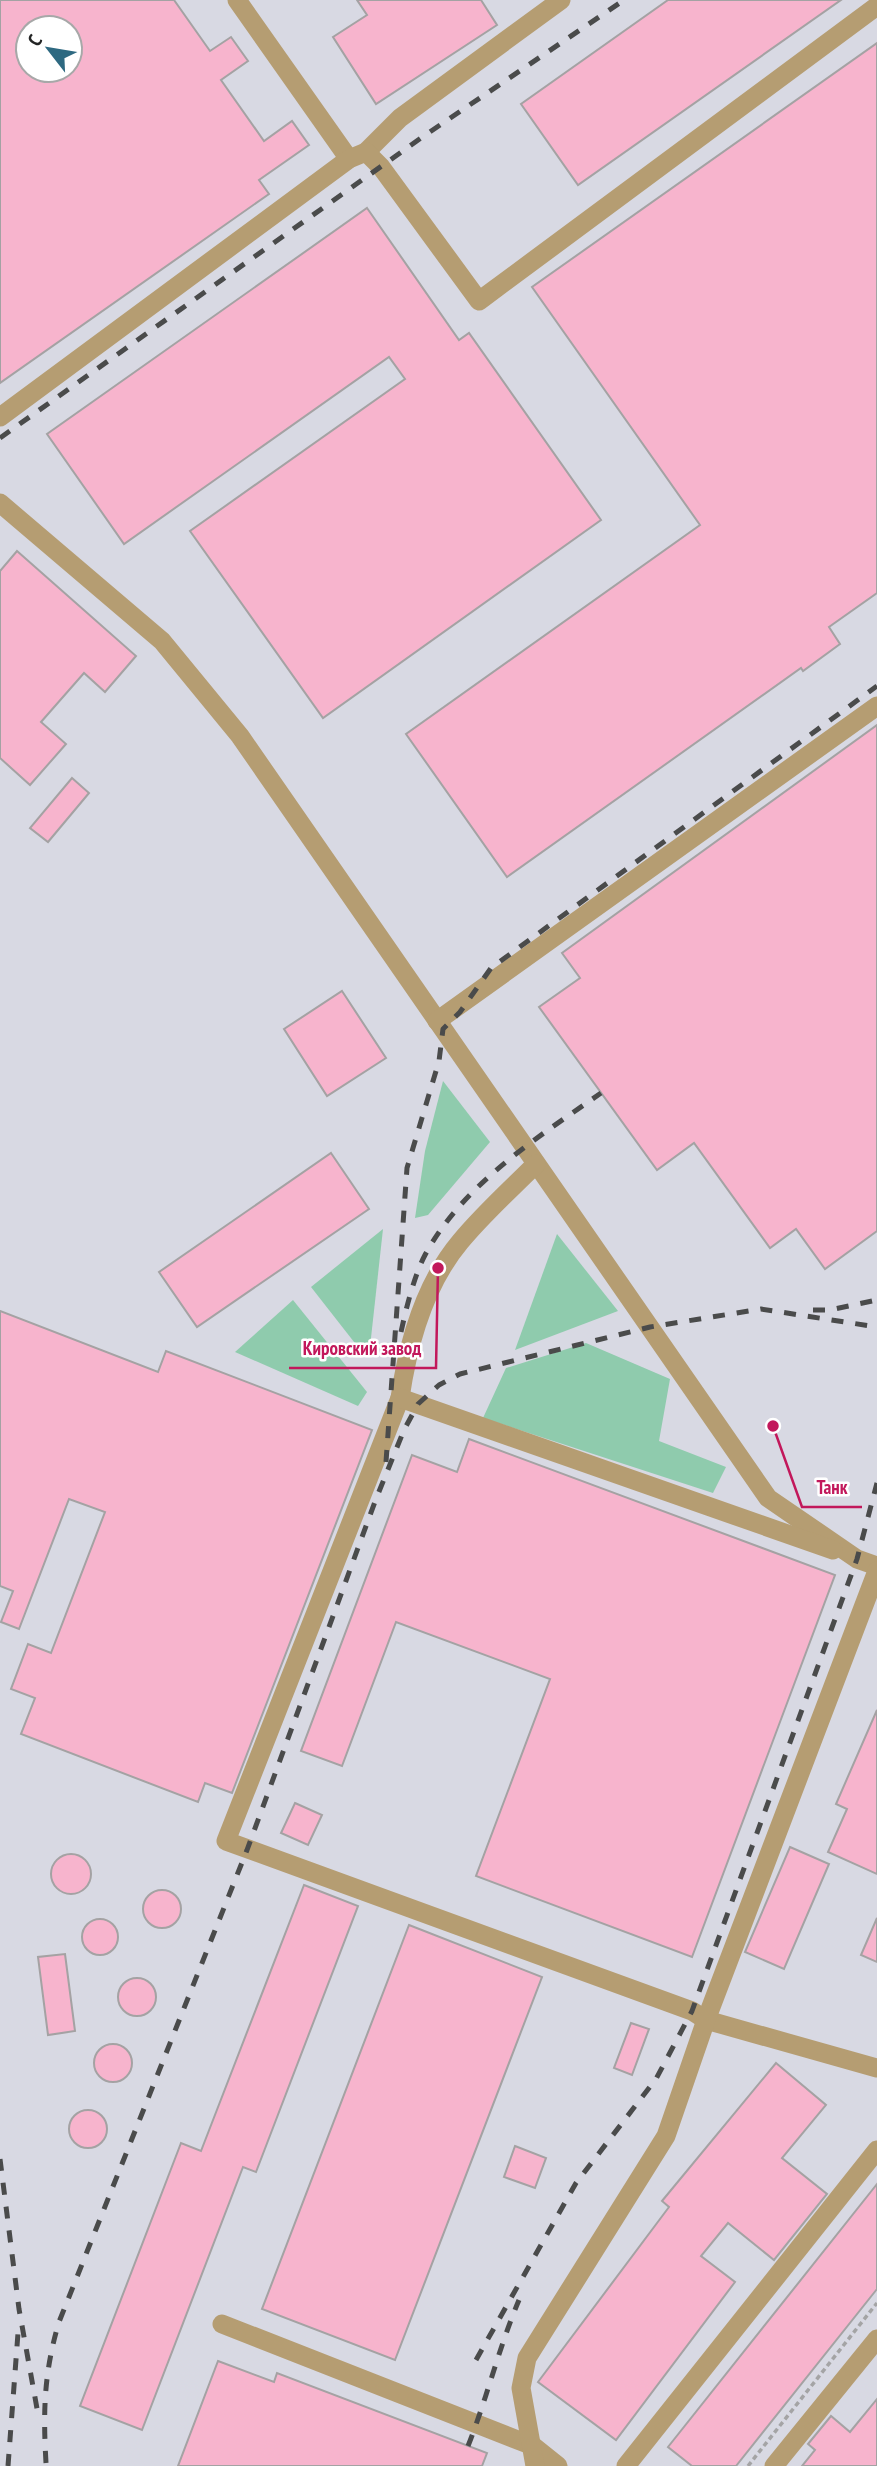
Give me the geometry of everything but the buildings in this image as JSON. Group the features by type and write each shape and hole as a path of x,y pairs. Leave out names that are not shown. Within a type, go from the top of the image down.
{"lane":[{"path":"237,0 358,155 381,167 479,300 877,6"},
{"path":"0,417 358,155 400,118 561,0"},
{"path":"0,503 162,641 240,736 768,1498 857,1559"},
{"path":"437,1021 877,706"},
{"path":"537,1164 460,1242 440,1270 423,1306 405,1364 400,1398 226,1841 691,2011 706,2020 877,2067"},
{"path":"400,1398 857,1559 877,1569 706,2020 666,2136 527,2358 521,2388 535,2466"},
{"path":"626,2466 877,2150"},
{"path":"222,2324 533,2446 558,2466"},
{"path":"774,2466 877,2339"}],"path":[{"path":"748,2466 877,2303"}],"shaded area":[{"path":"0,0 877,0 877,2466 0,2466"}],"green space":[{"path":"443,1081 490,1142 428,1215 415,1218 425,1151"},
{"path":"383,1229 370,1347 365,1356 311,1287"},
{"path":"557,1234 618,1311 515,1350"},
{"path":"293,1300 367,1392 358,1406 235,1352"},
{"path":"586,1343 670,1379 659,1441 726,1467 713,1493 483,1418 506,1368"}],"railway":[{"path":"0,438 421,138 624,0"},
{"path":"386,1462 407,1168 439,1061 443,1029 460,1012 491,968 877,686"},
{"path":"401,1332 421,1263 441,1230 460,1206 503,1164 601,1093"},
{"path":"813,1310 830,1310 877,1300"},
{"path":"46,2463 46,2392 50,2358 59,2322 247,1850 376,1499 404,1430 418,1404 439,1385 460,1374 650,1327 761,1309 877,1327"},
{"path":"476,2360 576,2183 656,2079 692,2011 857,1559 877,1483"},
{"path":"0,2159 19,2309 38,2414"},
{"path":"468,2446 519,2300"},
{"path":"8,2466 18,2333"}],"place":[{"name":"Кировский завод","path":"438,1268"},
{"name":"Танк","path":"773,1426"}]}
